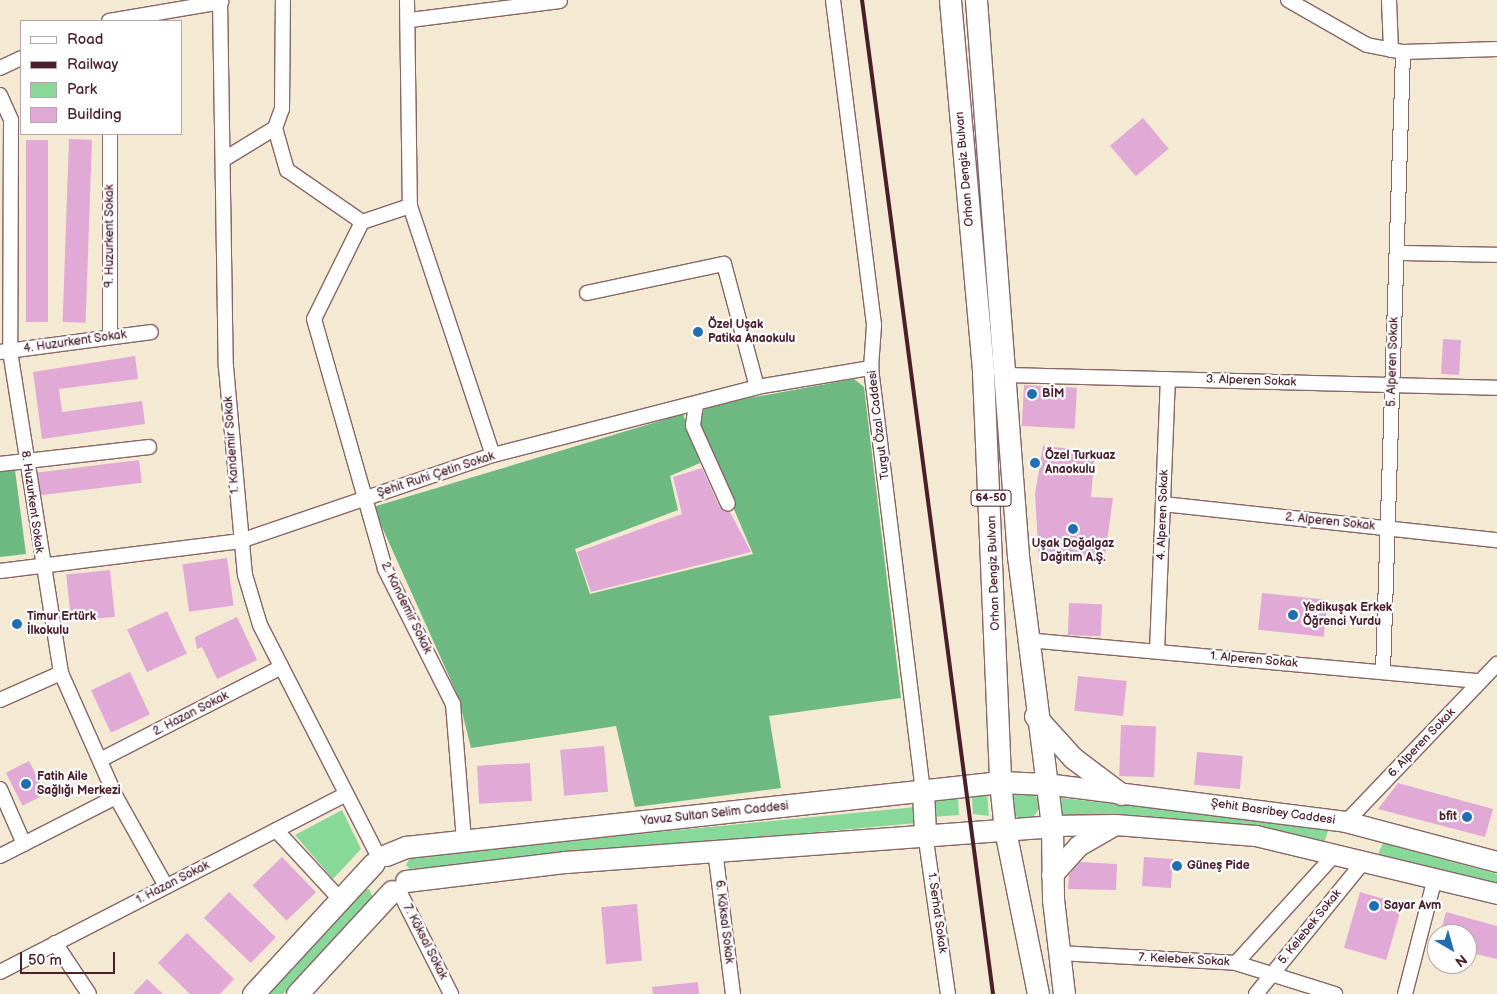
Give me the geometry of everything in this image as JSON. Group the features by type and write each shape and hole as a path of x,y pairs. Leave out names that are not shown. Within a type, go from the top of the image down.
{"main road":[{"name":"Orhan Dengiz Bulvarı","path":"950,0 985,400 1000,782 1005,830 1038,994"},
{"name":"Orhan Dengiz Bulvarı","path":"976,0 1027,640 1035,716 1052,826 1052,876 1064,994"},
{"path":"1035,716 1073,758 1121,794"},
{"name":"Yavuz Sultan Selim Caddesi","path":"253,994 340,899 380,859 406,847 1000,782 1046,784"},
{"path":"923,791 925,833"},
{"path":"297,994 399,887 405,864 380,859 372,881 380,889 399,887 715,850 925,833 1052,826"}],"street":[{"path":"283,0 282,109 275,128 286,170 362,222 410,206"},
{"path":"407,0 410,20 410,206 493,455"},
{"name":"Turgut Özal Caddesi","path":"833,0 874,326 871,368 923,791"},
{"path":"1288,0 1368,45 1397,51 1497,49"},
{"name":"5. Alperen Sokak","path":"1383,672 1397,253 1397,51 1389,0"},
{"path":"116,20 220,1"},
{"name":"1. Kandemir Sokak","path":"220,1 226,158 226,367 240,541 249,596 282,667 380,859"},
{"path":"410,20 560,1"},
{"path":"0,68 20,58"},
{"name":"8. Huzurkent Sokak","path":"0,95 11,120 5,352 61,673 116,797 166,886"},
{"path":"226,158 275,128"},
{"name":"9. Huzurkent Sokak","path":"110,135 110,337"},
{"name":"2. Kandemir Sokak","path":"362,222 314,319 363,498 385,568 453,704 464,841"},
{"path":"1397,253 1497,254"},
{"path":"586,293 724,264 757,387"},
{"name":"4. Huzurkent Sokak","path":"5,352 151,332"},
{"name":"Şehit Ruhi Çetin Sokak","path":"0,571 240,541 493,455 757,387 871,368"},
{"name":"3. Alperen Sokak","path":"1005,375 1497,388"},
{"name":"4. Alperen Sokak","path":"1157,651 1168,379"},
{"path":"696,404 693,426 728,504"},
{"path":"0,464 149,447"},
{"name":"2. Alperen Sokak","path":"1163,504 1497,540"},
{"name":"1. Alperen Sokak","path":"1027,640 1480,681"},
{"name":"6. Alperen Sokak","path":"1346,822 1497,664"},
{"name":"2. Hazan Sokak","path":"100,760 282,667"},
{"path":"0,700 61,673"},
{"name":"Şehit Basribey Caddesi","path":"1046,784 1346,822 1497,862"},
{"path":"0,789 24,844"},
{"name":"1. Hazan Sokak","path":"0,972 346,794"},
{"path":"0,856 116,797"},
{"path":"1236,963 1336,853 1346,822"},
{"path":"1052,826 1116,825 1256,836 1366,860 1497,894"},
{"path":"1052,876 1079,846 1116,825"},
{"path":"276,830 340,899"},
{"path":"1366,860 1374,830"},
{"name":"1. Serhat Sokak","path":"925,833 948,994"},
{"name":"6. Köksal Sokak","path":"715,850 733,994"},
{"name":"5. Kelebek Sokak","path":"1256,994 1366,860"},
{"path":"1405,994 1435,878"},
{"name":"7. Köksal Sokak","path":"399,887 451,994"},
{"path":"56,943 89,994"},
{"name":"7. Kelebek Sokak","path":"1059,953 1236,963 1270,977 1335,994"}],"green space":[{"path":"854,379 864,387 901,698 769,716 781,788 635,807 616,726 471,748 458,696 373,507 683,414 700,463 670,476 678,510 575,549 590,594 753,554 699,427 705,406"},
{"path":"15,470 26,554 0,557 0,472"},
{"path":"1025,791 1035,795 1039,805 1035,815 1025,819 1015,815 1011,805 1015,795"},
{"path":"987,793 989,816 973,814 972,796"},
{"path":"958,796 959,815 931,817 930,801"},
{"path":"1061,798 1257,819 1328,831 1324,843 1063,817"},
{"path":"916,807 917,823 410,869 406,865 411,856"},
{"path":"342,810 361,849 333,879 295,835"},
{"path":"1383,843 1497,874 1497,884 1377,856"},
{"path":"369,889 374,900 283,994 264,994 363,890"}],"building":[{"path":"1143,118 1169,149 1136,176 1110,146"},
{"path":"69,139 92,140 86,323 63,322"},
{"path":"26,140 48,140 48,322 26,322"},
{"path":"1443,339 1461,340 1459,375 1441,374"},
{"path":"135,356 138,379 59,389 62,412 142,401 145,424 42,439 33,372"},
{"path":"1024,385 1077,388 1075,429 1022,426"},
{"name":"Uşak Doğalgaz Dağıtım A.Ş.","path":"1043,446 1095,451 1091,497 1113,498 1104,562 1039,561 1035,494"},
{"path":"139,460 142,483 41,495 38,472"},
{"path":"702,468 720,508 730,512 751,552 591,592 577,552 682,514 673,477"},
{"path":"227,558 234,606 189,612 182,564"},
{"path":"110,570 115,617 71,621 66,575"},
{"name":"Yedikuşak Erkek Öğrenci Yurdu","path":"1262,593 1328,600 1324,637 1258,630"},
{"path":"1069,603 1102,604 1101,636 1068,635"},
{"path":"167,611 187,654 147,672 127,630"},
{"path":"237,617 257,660 217,679 202,647 197,649 195,637"},
{"path":"130,672 150,715 111,733 91,690"},
{"path":"1078,676 1127,681 1123,716 1074,711"},
{"path":"1121,725 1156,726 1154,777 1119,776"},
{"path":"604,746 608,792 564,796 560,750"},
{"path":"1197,752 1243,756 1240,789 1194,785"},
{"name":"Fatih Aile Sağlığı Merkezi","path":"29,761 46,794 23,806 6,773"},
{"path":"530,763 532,801 479,804 477,766"},
{"path":"1398,783 1493,809 1485,837 1378,809"},
{"path":"282,857 316,892 287,921 253,885"},
{"path":"1144,857 1173,859 1171,888 1142,886"},
{"path":"1080,862 1117,864 1116,890 1068,889 1069,875"},
{"path":"229,892 276,937 251,963 204,918"},
{"path":"1360,892 1402,904 1386,960 1344,948"},
{"path":"637,904 642,961 606,964 601,907"},
{"path":"1446,912 1497,926 1497,959 1477,954 1477,924 1443,924"},
{"path":"187,933 234,979 220,994 190,994 158,963"},
{"path":"147,979 163,994 133,994"},
{"path":"698,982 699,994 653,994 652,987"}],"railway":[{"path":"862,0 993,994"}],"place":[{"name":"Özel Uşak Patika Anaokulu","path":"698,332"},
{"name":"BİM","path":"1032,394"},
{"name":"Özel Turkuaz Anaokulu","path":"1035,463"},
{"name":"Uşak Doğalgaz Dağıtım A.Ş.","path":"1073,529"},
{"name":"Yedikuşak Erkek Öğrenci Yurdu","path":"1293,615"},
{"name":"Timur Ertürk İlkokulu","path":"17,624"},
{"name":"Fatih Aile Sağlığı Merkezi","path":"26,784"},
{"name":"bfit","path":"1467,817"},
{"name":"Güneş Pide","path":"1177,866"},
{"name":"Sayar Avm","path":"1374,906"}]}
